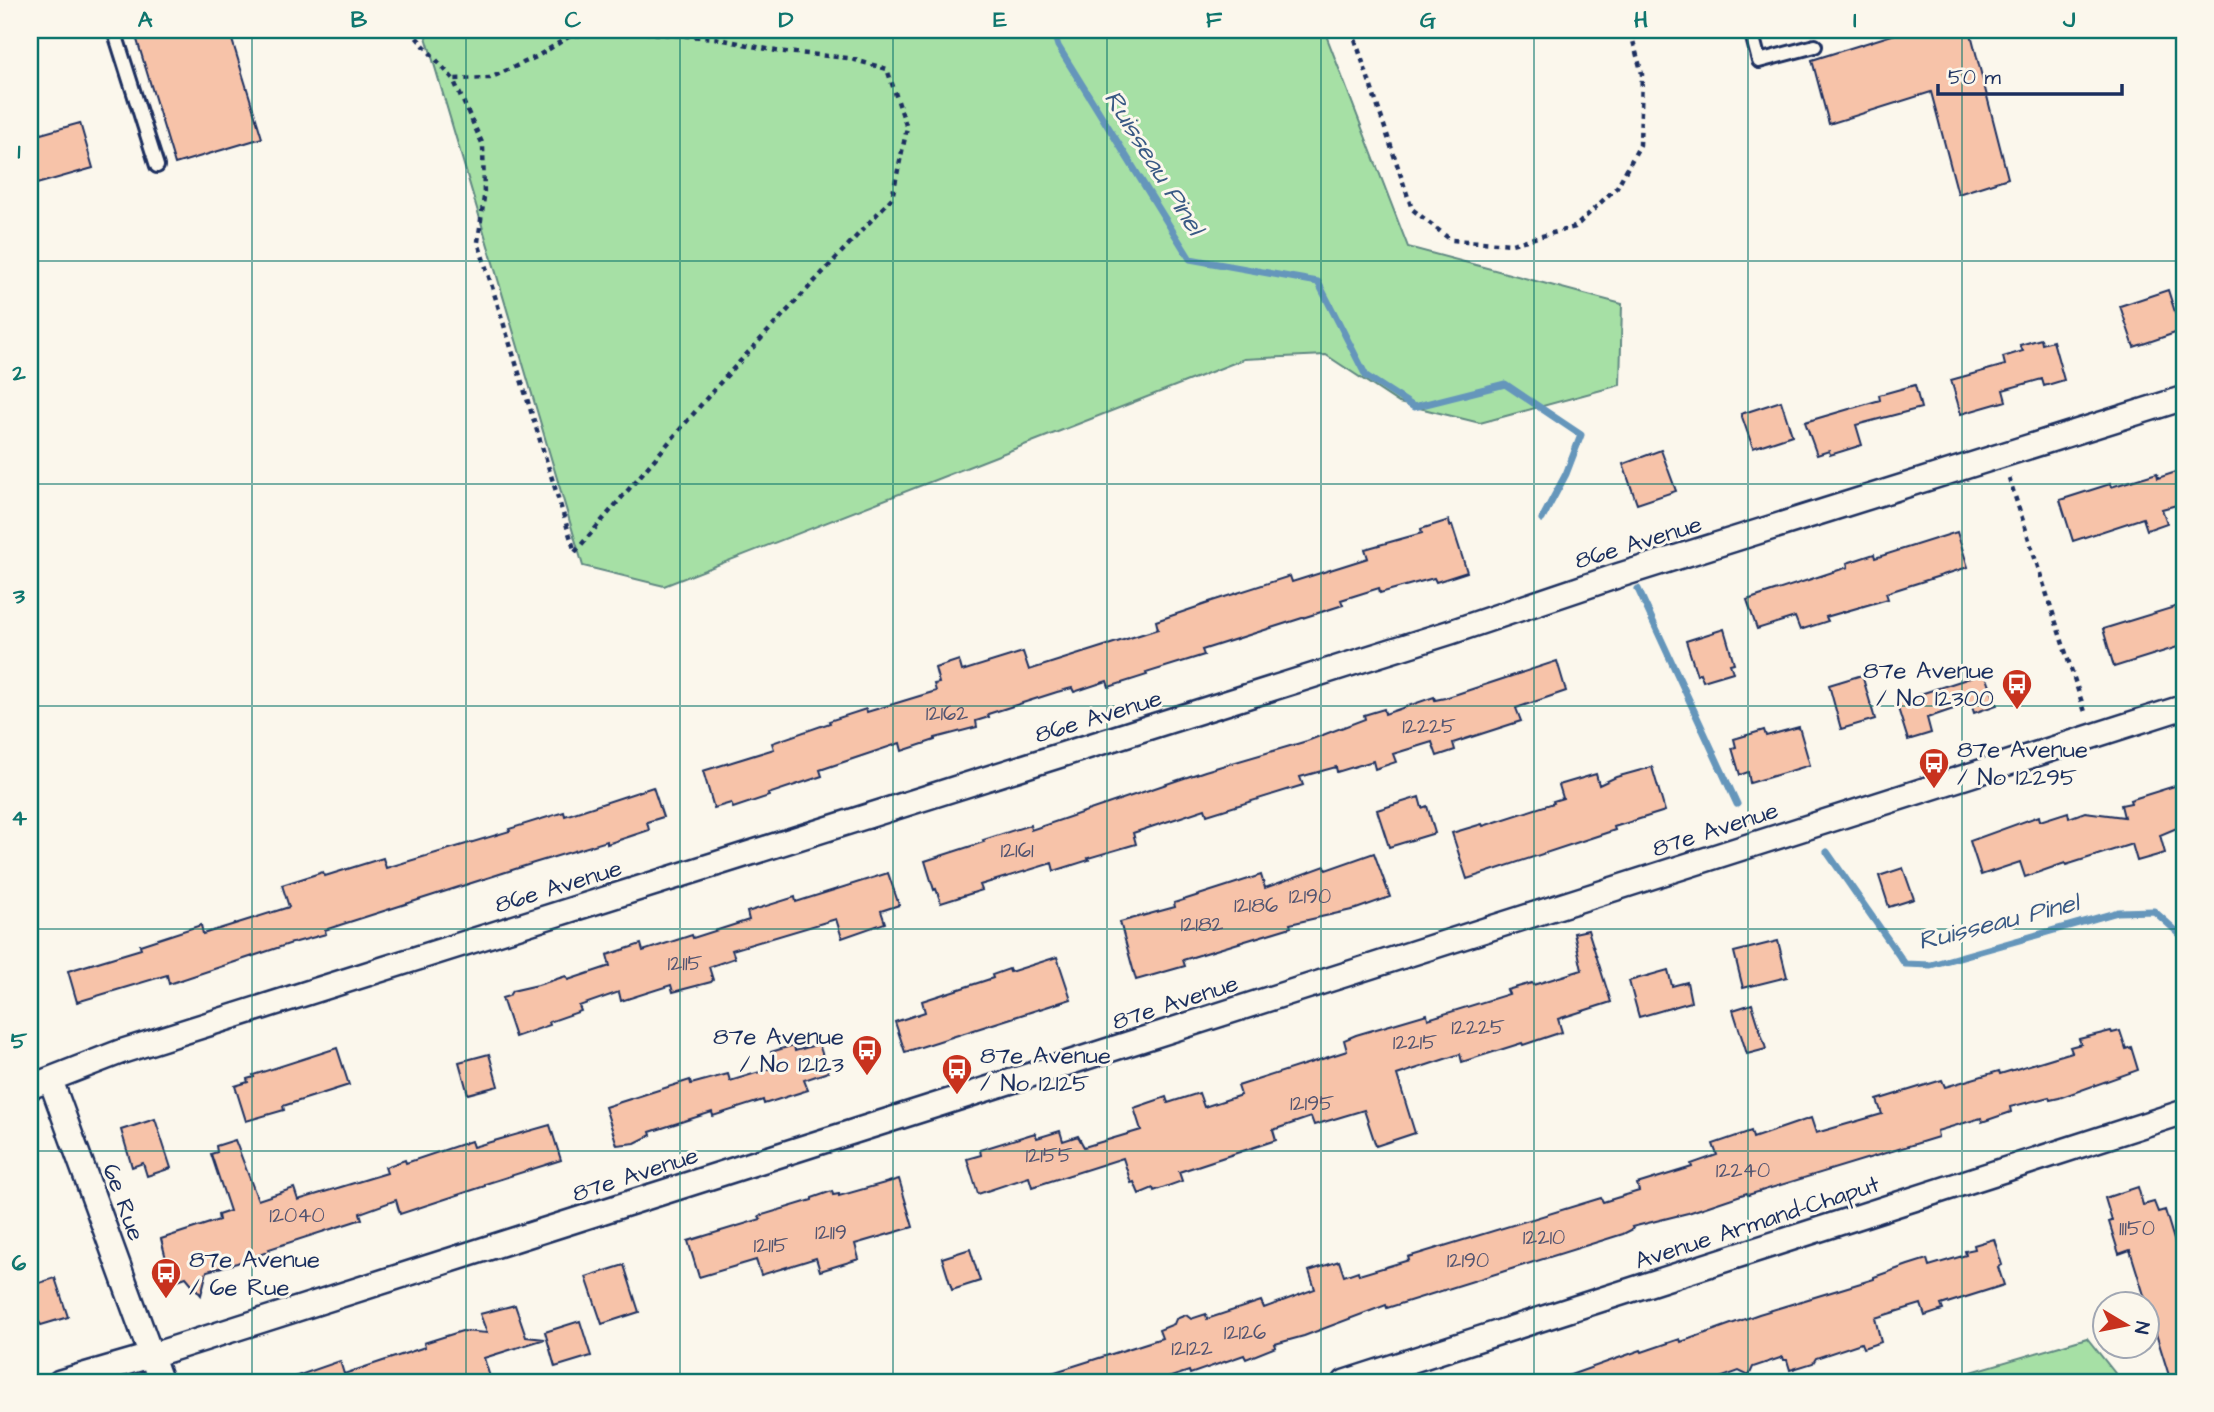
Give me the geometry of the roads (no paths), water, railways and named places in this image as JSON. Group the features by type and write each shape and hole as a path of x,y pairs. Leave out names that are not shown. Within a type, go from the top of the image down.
{"street":[{"name":"86e Avenue","path":"40,1084 120,1052 2184,398"},
{"name":"87e Avenue","path":"61,1382 153,1355 2184,707"},
{"name":"6e Rue","path":"40,1084 162,1382"},
{"name":"Avenue Armand-Chaput","path":"1345,1382 2184,1112"}],"lane":[{"path":"114,30 157,166"},
{"path":"1751,30 1759,61 1815,46"}],"waterway":[{"name":"Ruisseau Pinel","path":"1053,30 1058,46 1190,259 1318,282 1366,376 1414,407 1505,384 1581,435 1566,474 1542,519"},
{"name":"Ruisseau Pinel","path":"1638,589 1737,804"},
{"name":"Ruisseau Pinel","path":"1827,852 1905,964 1931,965 2118,912 2154,911 2184,938"}],"place":[{"name":"87e Avenue / No 12300","path":"2017,711"},
{"name":"87e Avenue / No 12295","path":"1934,790"},
{"name":"87e Avenue / No 12123","path":"867,1077"},
{"name":"87e Avenue / No 12125","path":"957,1096"},
{"name":"87e Avenue / 6e Rue","path":"166,1300"}]}
